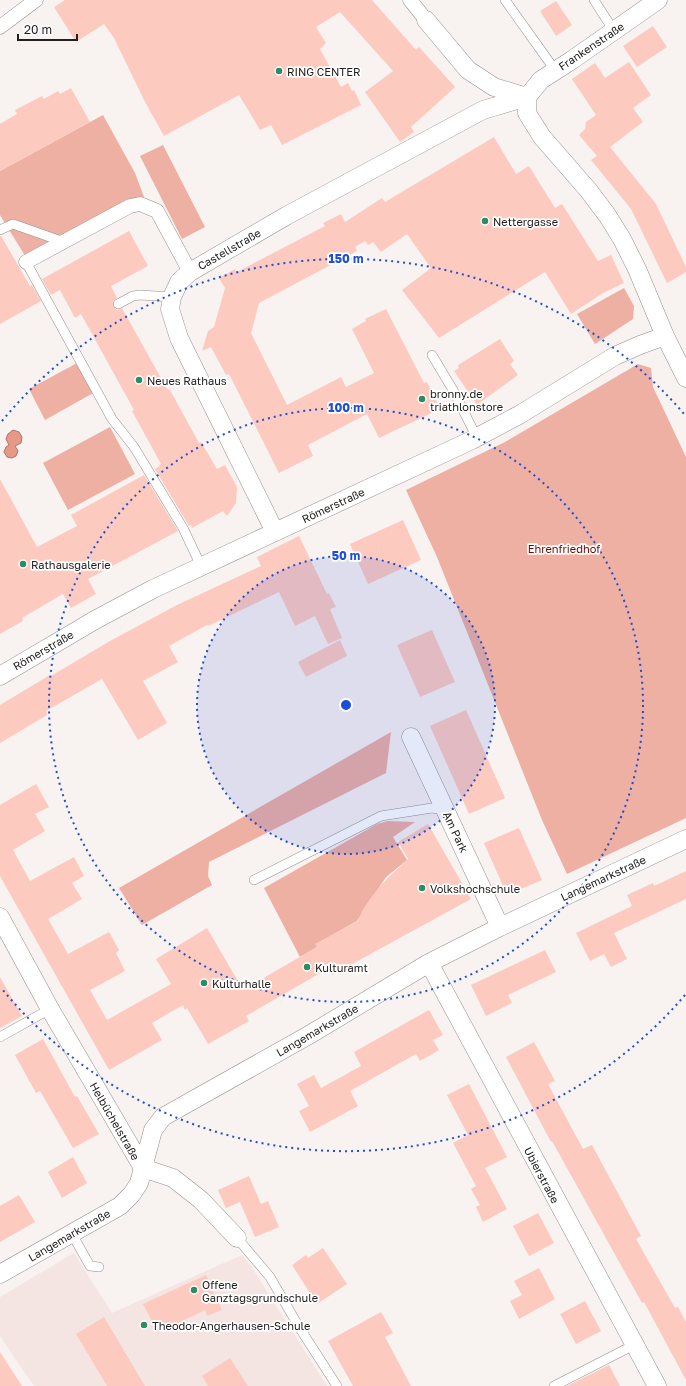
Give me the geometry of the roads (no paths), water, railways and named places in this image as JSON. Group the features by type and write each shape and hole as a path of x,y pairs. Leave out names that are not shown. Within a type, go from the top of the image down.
{"street":[{"path":"0,26 36,0"},
{"path":"410,0 468,70 494,87 527,97 527,113 542,137 589,191 607,215 622,239 686,378"},
{"name":"Frankenstraße","path":"527,97 541,80 658,0"},
{"name":"Castellstraße","path":"275,532 179,338 170,309 172,297 179,282 190,272 286,216 483,110 527,97"},
{"path":"26,262 130,206 140,204 157,211 190,272"},
{"name":"Römerstraße","path":"0,676 125,603 201,566 477,438 519,415 615,356 666,336"},
{"name":"Am Park","path":"411,738 500,927"},
{"name":"Langemarkstraße","path":"0,1274 120,1206 132,1194 139,1183 153,1130 163,1117 309,1035 429,964 500,927 686,839"},
{"name":"Helbüchelstraße","path":"0,917 50,1009 143,1168 173,1178 201,1200 237,1238"},
{"name":"Ubierstraße","path":"429,964 657,1386"}],"lane":[{"path":"505,0 555,70"},
{"path":"594,0 614,31"},
{"path":"0,230 13,224 64,242"},
{"path":"26,262 112,419 134,447 183,528 201,566"},
{"path":"118,304 133,296 140,295 172,297"},
{"path":"432,355 454,390 477,438"},
{"path":"254,880 381,816 432,808 445,810"},
{"path":"0,1037 50,1009"},
{"path":"72,1234 90,1266 99,1268"},
{"name":"Helbüchelstraße","path":"237,1238 270,1277 299,1327 337,1386"},
{"path":"554,1386 634,1345"}],"place":[{"name":"RING CENTER","path":"279,71"},
{"name":"Nettergasse","path":"485,221"},
{"name":"Neues Rathaus","path":"139,380"},
{"name":"bronny.de triathlonstore","path":"422,399"},
{"name":"Rathausgalerie","path":"23,564"},
{"name":"Volkshochschule","path":"422,888"},
{"name":"Kulturamt","path":"307,967"},
{"name":"Kulturhalle","path":"204,983"},
{"name":"Offene Ganztagsgrundschule","path":"194,1290"},
{"name":"Theodor-Angerhausen-Schule","path":"144,1325"}],"park label":[{"name":"Ehrenfriedhof","path":"564,548"}]}
